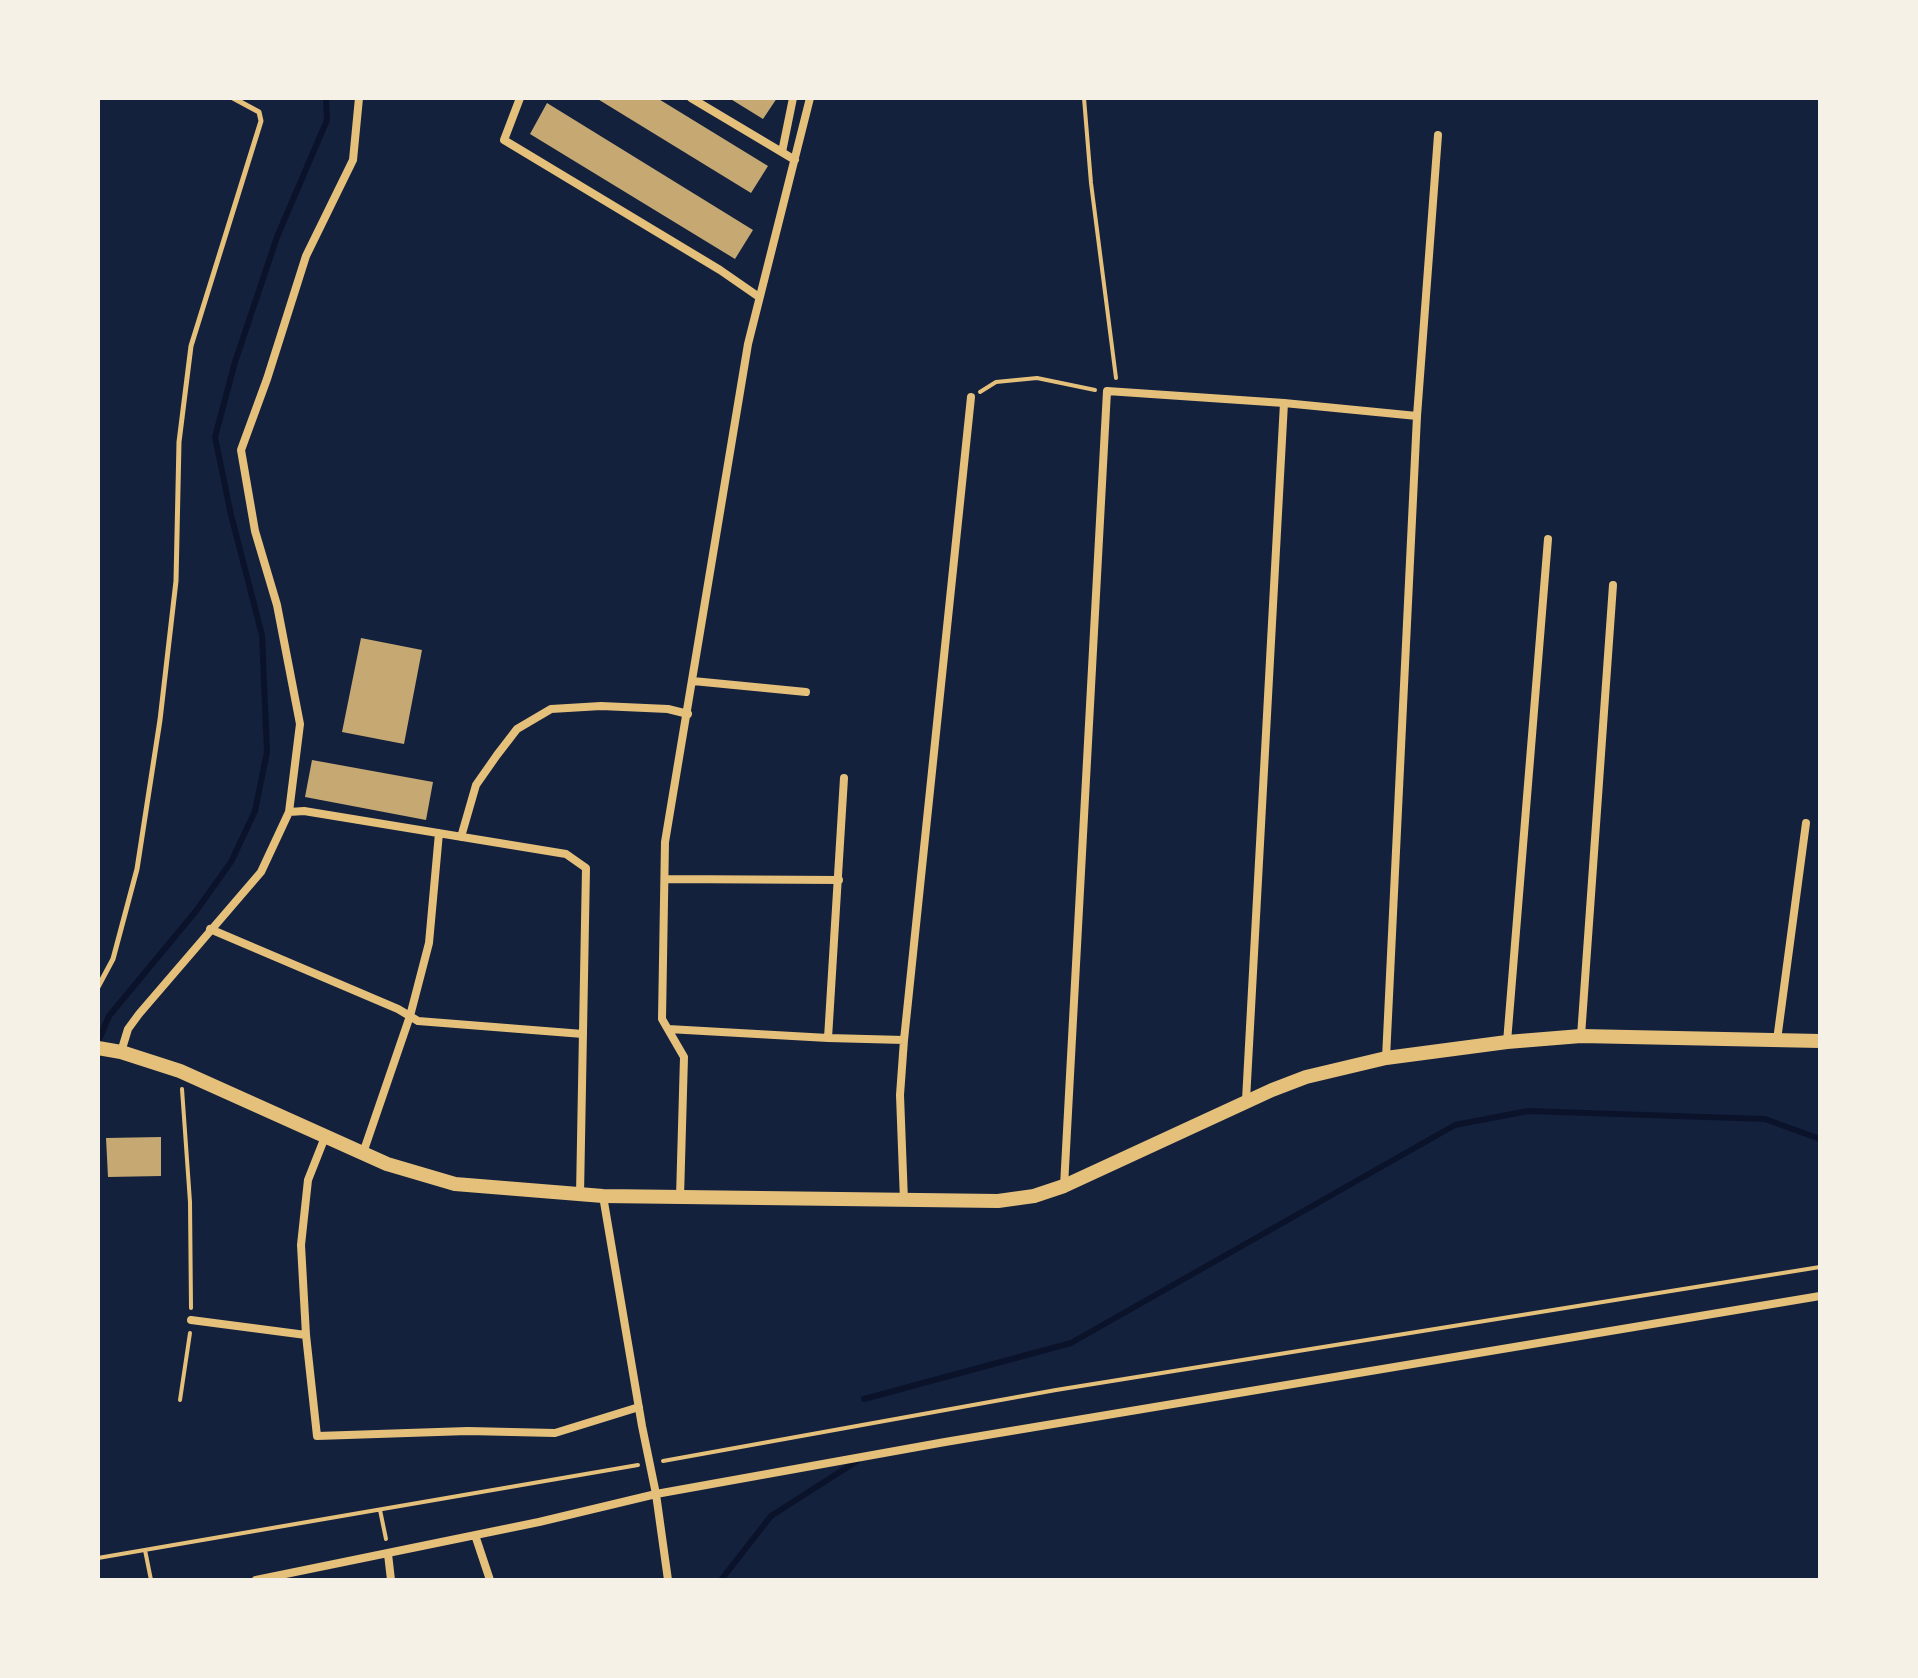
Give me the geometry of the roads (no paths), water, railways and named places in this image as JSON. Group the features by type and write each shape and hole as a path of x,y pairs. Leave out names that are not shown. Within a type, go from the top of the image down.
{"main road":[{"path":"109,1050 180,1071 362,1154 405,1171 455,1184 603,1196 904,1201 1015,1200 1064,1186 1246,1100 1306,1077 1386,1058 1581,1036 1820,1041"}],"street":[{"path":"109,1050 261,872 289,812 300,724 277,605 255,531 241,450 306,256 353,160 359,98"},
{"path":"520,98 504,140 720,270 759,297"},
{"path":"691,98 795,160"},
{"path":"782,152 793,98"},
{"path":"680,1197 684,1057 662,1019 665,842 748,344 810,98"},
{"path":"1386,1058 1417,416 1438,135"},
{"path":"1064,1186 1107,391 1417,416"},
{"path":"904,1201 900,1095 904,1040 971,397"},
{"path":"1246,1100 1284,403"},
{"path":"1507,1042 1548,539"},
{"path":"1581,1036 1613,585"},
{"path":"693,681 806,692"},
{"path":"461,837 476,785 497,755 517,729 551,709 601,706 668,709 688,714"},
{"path":"828,1038 844,778"},
{"path":"289,812 304,811 566,854 586,868 580,1195"},
{"path":"1777,1040 1806,823"},
{"path":"362,1154 410,1016 429,943 439,833"},
{"path":"665,879 839,880"},
{"path":"210,929 398,1009 418,1021 583,1034"},
{"path":"668,1029 904,1040"},
{"path":"325,1137 308,1180 303,1232 306,1335 317,1436 468,1431 555,1433 639,1407"},
{"path":"603,1196 656,1494 668,1580"},
{"path":"256,1580 656,1494 945,1442 1820,1296"},
{"path":"191,1320 306,1335"},
{"path":"475,1535 490,1580"},
{"path":"388,1554 391,1580"},
{"path":"315,1569 315,1580"}],"lane":[{"path":"98,987 113,959 137,869 160,720 176,581 179,442 191,346 261,121 259,112 233,98"}],"waterway":[{"path":"98,1042 109,1016 196,911 231,862 255,811 267,752 262,635 231,515 215,437 235,362 277,237 327,120 326,98"},
{"path":"864,1399 1071,1343 1455,1125 1528,1111 1765,1119 1820,1139"},
{"path":"721,1580 771,1516 857,1461"}]}
